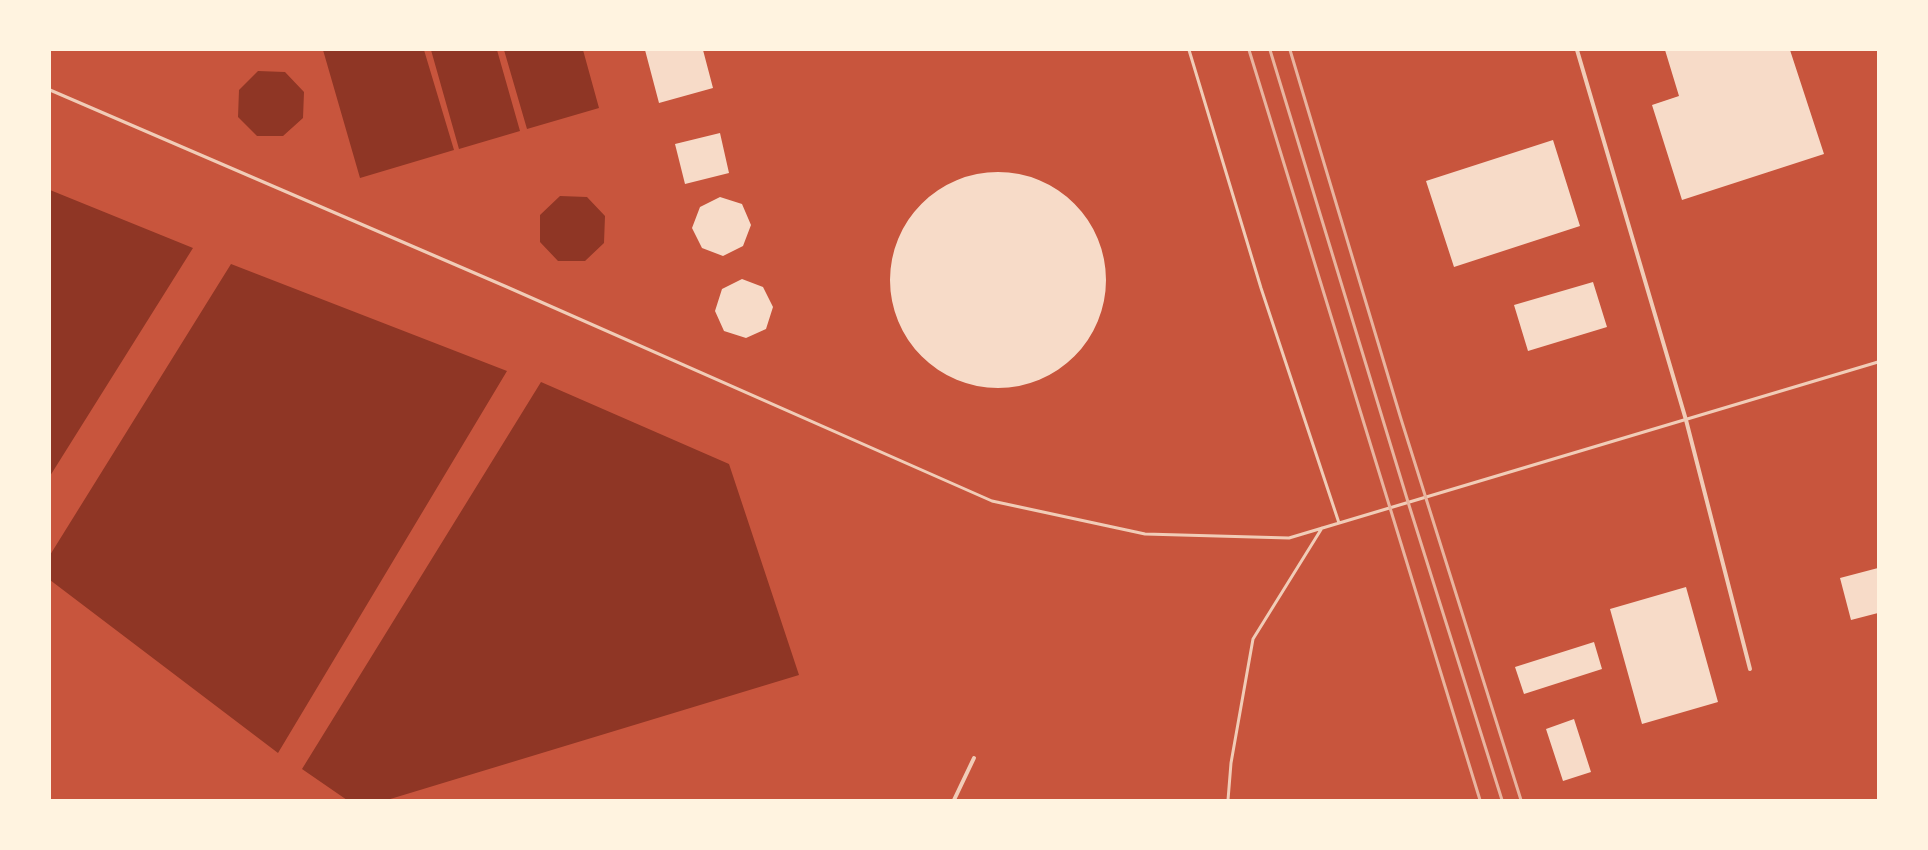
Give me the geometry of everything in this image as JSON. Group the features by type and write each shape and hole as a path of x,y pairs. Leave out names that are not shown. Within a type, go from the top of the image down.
{"street":[{"path":"1577,50 1686,420 1750,669"},
{"path":"954,800 974,758"}],"lane":[{"path":"1189,50 1261,288 1340,523"},
{"path":"50,90 507,287 992,501 1145,534 1289,538 1878,362"},
{"path":"1228,800 1231,763 1253,639 1322,528"}],"shaded area":[{"path":"323,50 424,50 454,150 360,178"},
{"path":"431,50 497,50 520,131 459,149"},
{"path":"504,50 583,50 599,108 527,129"},
{"path":"258,71 285,72 304,92 303,118 283,136 257,136 238,117 239,90"},
{"path":"50,190 193,248 50,476"},
{"path":"560,196 587,197 605,216 604,243 585,261 558,261 540,242 540,215"},
{"path":"231,264 507,371 278,753 50,580 50,555"},
{"path":"541,382 729,464 799,675 387,800 347,800 302,769"}],"building":[{"path":"645,50 703,50 713,88 659,103"},
{"path":"1665,50 1790,50 1824,154 1682,200 1652,105 1679,96"},
{"path":"720,133 729,173 685,184 675,144"},
{"path":"1553,140 1580,226 1454,267 1426,181"},
{"path":"998,172 1019,174 1049,185 1058,190 1074,204 1088,220 1093,229 1104,259 1106,280 1104,301 1093,331 1088,340 1074,356 1058,370 1049,375 1019,386 998,388 977,386 947,375 938,370 922,356 908,340 903,331 892,301 890,280 892,259 903,229 908,220 922,204 938,190 947,185 977,174"},
{"path":"720,197 742,204 751,225 743,246 723,256 702,248 692,228 700,207"},
{"path":"742,279 763,287 773,307 766,329 746,338 724,331 715,311 722,289"},
{"path":"1593,282 1607,327 1528,351 1514,305"},
{"path":"1878,568 1878,613 1851,620 1840,578"},
{"path":"1686,587 1718,702 1642,724 1610,609"},
{"path":"1594,642 1602,669 1524,694 1515,667"},
{"path":"1574,719 1591,772 1563,781 1546,729"}],"railway":[{"path":"1249,50 1480,800"},
{"path":"1270,50 1408,502 1502,800"},
{"path":"1290,50 1401,419 1521,800"}]}
